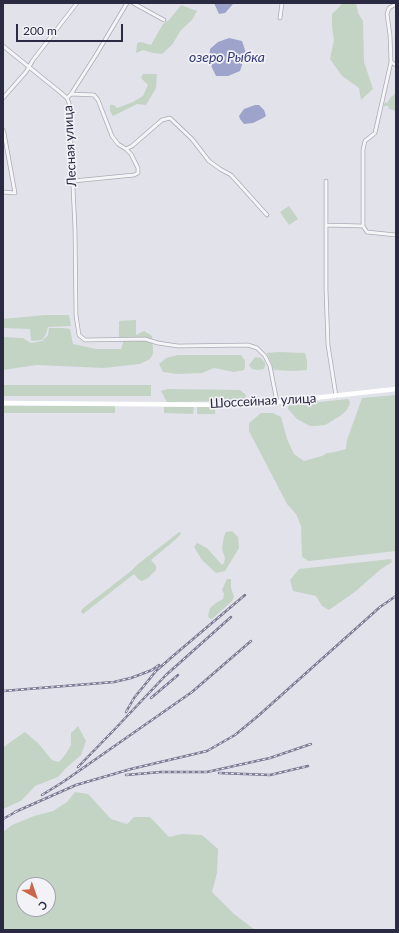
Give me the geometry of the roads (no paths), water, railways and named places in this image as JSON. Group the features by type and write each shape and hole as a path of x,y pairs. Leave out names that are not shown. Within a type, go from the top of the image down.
{"street":[{"path":"3,98 26,72 33,60 77,3"},
{"path":"67,98 71,94 127,3"},
{"path":"133,3 164,20"},
{"path":"280,18 282,3"},
{"path":"396,4 389,8 387,14 391,62 375,133 365,141 364,150 364,226 367,232 396,235"},
{"name":"Лесная улица","path":"3,46 67,98 70,110 75,229 76,315 79,335 85,340 145,339 158,343 178,346 248,345 257,348 265,356 270,366 277,402"},
{"path":"391,62 396,65"},
{"path":"71,94 94,95 98,100 112,136 118,144 131,154 138,168 138,173 134,175 73,181"},
{"path":"126,149 132,146 162,120 170,118 192,139 209,161 231,175 268,214"},
{"path":"3,130 15,193 3,192"},
{"path":"326,181 326,290 328,345 336,396"},
{"path":"326,225 364,226"},
{"name":"Шоссейная улица","path":"3,404 238,405 396,389"}],"water":[{"path":"214,3 243,3 233,4 225,13 219,14"},
{"name":"озеро Рыбка","path":"229,38 242,41 246,53 240,71 228,76 216,76 209,61 210,49 218,42"},
{"path":"259,105 264,110 266,116 253,123 244,124 239,116 244,109"}],"railway":[{"path":"126,712 134,698 156,671 245,595"},
{"path":"15,812 76,785 131,769 207,751 235,735 380,607 396,596"},
{"path":"78,767 166,675 231,617"},
{"path":"42,795 192,692 251,641"},
{"path":"3,691 114,682 131,678 152,670 159,665"},
{"path":"151,698 178,675"},
{"path":"126,775 161,772 207,772 270,758 311,744"},
{"path":"219,773 270,775 308,766"},
{"path":"3,819 19,810"}]}
